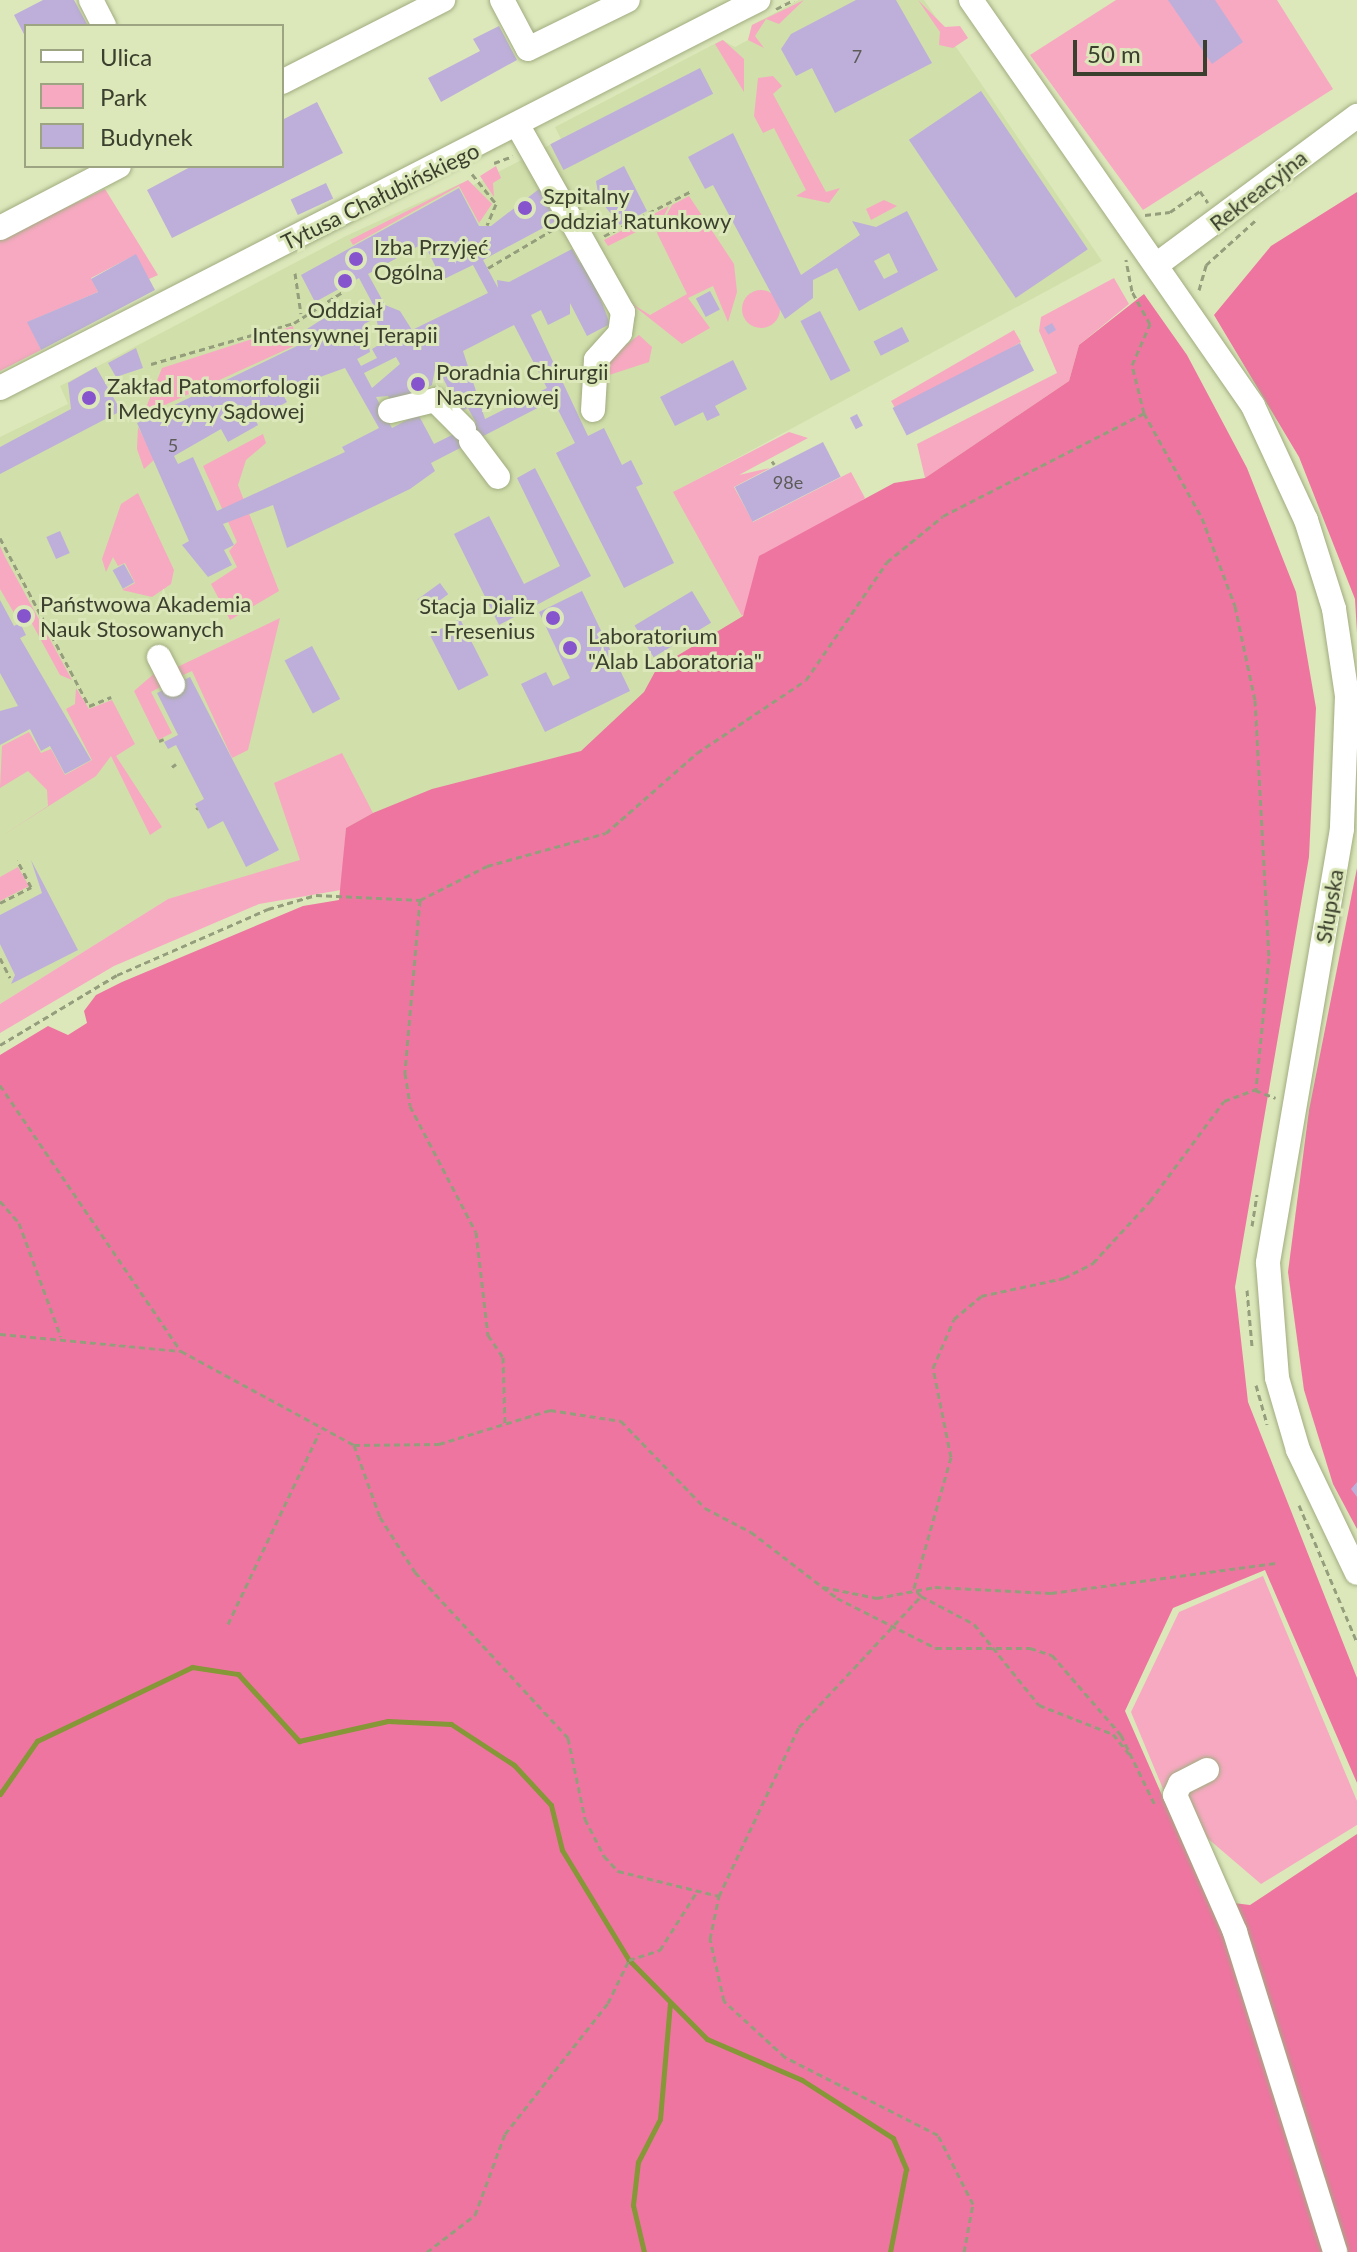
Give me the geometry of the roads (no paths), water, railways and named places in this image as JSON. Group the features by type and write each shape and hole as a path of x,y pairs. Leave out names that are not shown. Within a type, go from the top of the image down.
{"street":[{"path":"91,0 103,24"},
{"path":"284,81 443,0"},
{"path":"502,0 528,49 628,0"},
{"name":"Tytusa Chałubińskiego","path":"0,388 518,126 758,0"},
{"name":"Słupska","path":"971,0 1147,264 1191,311 1280,461 1310,533 1343,652 1342,829 1268,1263 1277,1378 1298,1450 1357,1573"},
{"name":"Rekreacyjna","path":"1147,264 1357,116"},
{"path":"518,126 623,312 620,333 596,360 593,410"},
{"path":"0,228 115,168"},
{"path":"390,411 435,400 468,435 498,477"},
{"path":"159,657 173,685"},
{"path":"1207,1770 1180,1784 1175,1795 1235,1932 1335,2252"}],"waterway":[{"path":"0,1794 37,1741 192,1667 238,1674 299,1741 388,1721 451,1724 514,1765 551,1805 562,1850 629,1960 707,2039 802,2080 893,2138 906,2169 890,2252"},
{"path":"644,2252 633,2205 638,2162 660,2119 670,2003"}],"place":[{"name":"Szpitalny Oddział Ratunkowy","path":"525,208"},
{"name":"Izba Przyjęć Ogólna","path":"356,259"},
{"name":"Oddział Intensywnej Terapii","path":"345,281"},
{"name":"Poradnia Chirurgii Naczyniowej","path":"418,384"},
{"name":"Zakład Patomorfologii i Medycyny Sądowej","path":"89,398"},
{"name":"Państwowa Akademia Nauk Stosowanych","path":"24,616"},
{"name":"Stacja Dializ - Fresenius","path":"553,618"},
{"name":"Laboratorium \"Alab Laboratoria\"","path":"570,648"}]}
